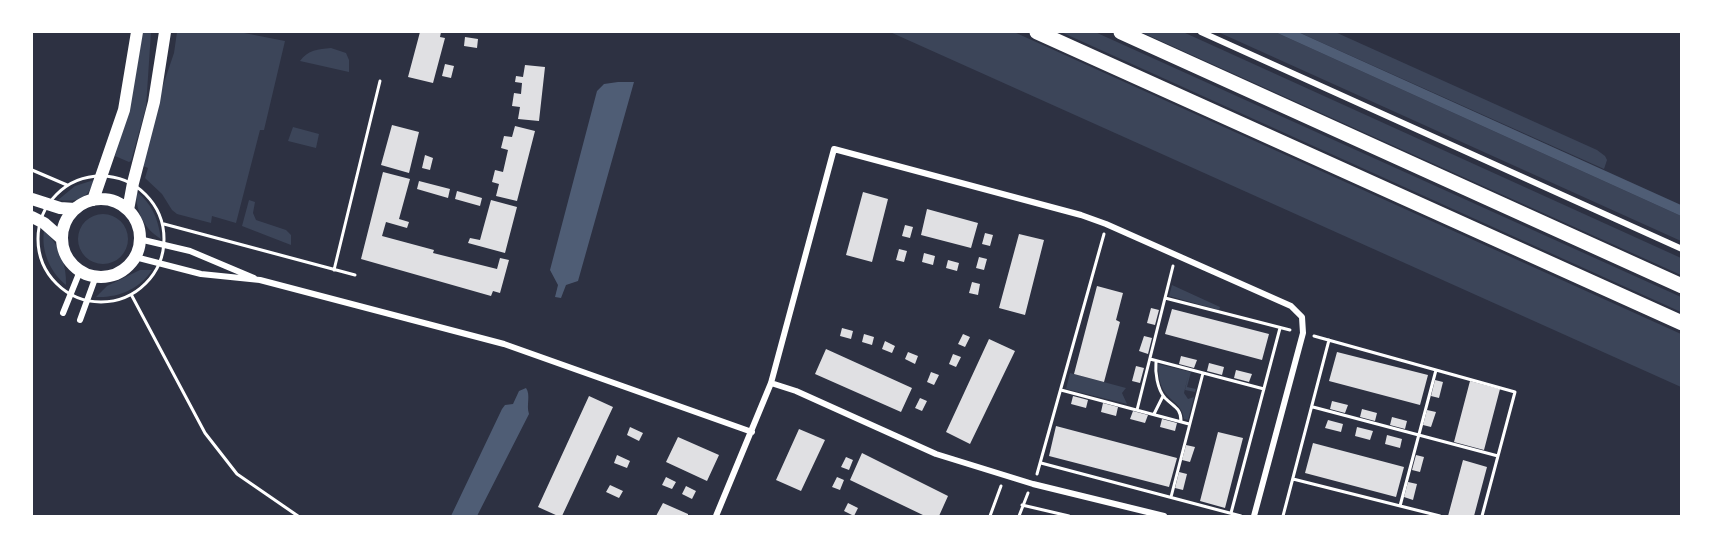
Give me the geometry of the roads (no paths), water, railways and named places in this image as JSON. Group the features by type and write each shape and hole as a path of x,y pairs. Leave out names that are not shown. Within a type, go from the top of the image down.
{"main road":[{"path":"93,200 124,110 137,32"},
{"path":"128,210 132,183 154,102 165,32"},
{"path":"1037,32 1682,323"},
{"path":"1120,32 1682,286"},
{"path":"32,199 75,209"},
{"path":"93,200 112,201 128,210 136,221 139,239 135,257 127,267 116,274 104,277 80,271 70,262 64,252 62,239 63,228 75,209 93,200"},
{"path":"36,219 62,239"}],"street":[{"path":"1200,32 1682,249"},
{"path":"716,516 771,383 834,149 1068,211 1106,224 1291,306 1302,318 1303,333 1254,516"},
{"path":"139,239 190,251 260,280 504,344 752,432"},
{"path":"135,257 201,274 260,280"},
{"path":"63,313 69,293 80,271"},
{"path":"80,320 96,276"},
{"path":"771,383 796,391 936,454 1033,484 1164,516"}]}
